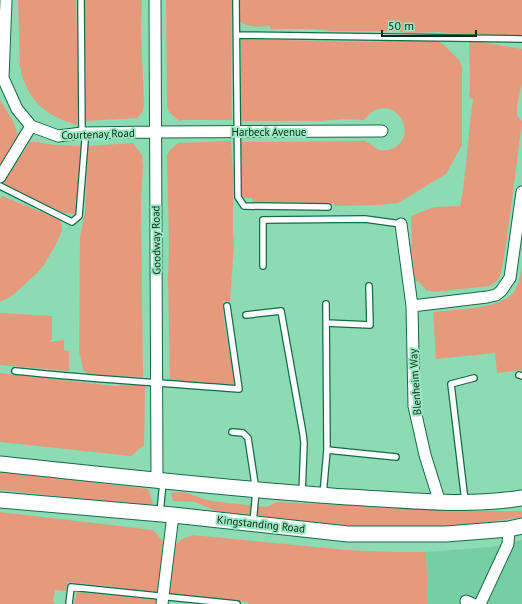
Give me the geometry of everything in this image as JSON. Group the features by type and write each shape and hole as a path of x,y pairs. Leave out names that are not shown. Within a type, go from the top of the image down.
{"main road":[{"path":"0,464 256,491 440,503 522,498"},
{"name":"Kingstanding Road","path":"0,500 166,514 348,534 446,534 516,528"}],"street":[{"path":"0,177 31,126 17,108 3,78 6,0"},
{"name":"Goodway Road","path":"155,0 155,172 160,481"},
{"name":"Courtenay Road","path":"31,126 58,136 82,133 156,132"},
{"name":"Harbeck Avenue","path":"156,132 382,132"},
{"path":"412,306 487,297 496,295 501,291 510,278 522,192"},
{"name":"Blenheim Way","path":"401,224 412,306 414,406 425,455 440,503"},
{"path":"162,600 166,514"},
{"path":"480,604 516,528"}],"lane":[{"path":"0,186 72,222 79,216 85,141 82,133 81,0"},
{"path":"236,0 238,197 244,206 328,207"},
{"path":"237,34 522,39"},
{"path":"263,266 263,220 365,219 401,224"},
{"path":"326,323 370,324 369,286"},
{"path":"324,495 327,450 326,304"},
{"path":"15,371 73,378 158,382 239,389 226,306"},
{"path":"246,315 281,311 303,434 302,494"},
{"path":"465,502 451,384 474,378"},
{"path":"232,432 242,433 248,438 256,491 253,523"},
{"path":"327,450 396,457"},
{"path":"160,481 166,514"},
{"path":"69,604 71,587 162,600 237,604"}],"shaded area":[{"path":"18,0 76,0 78,74 77,125 47,112 33,98 23,79 20,67"},
{"path":"85,0 142,0 141,30 144,104 143,111 137,118 84,121 86,87"},
{"path":"166,0 232,0 232,120 179,121 169,112 167,106"},
{"path":"240,0 522,0 522,35 270,29 270,26 250,26 240,22"},
{"path":"241,39 367,42 405,40 437,41 444,45 459,60 462,67 462,145 446,174 398,203 335,206 334,203 253,202 252,198 244,198 241,196 240,142 365,141 381,150 386,150 392,149 398,145 403,139 405,133 402,120 398,114 393,110 386,108 370,113 364,120 241,121"},
{"path":"469,40 522,49 522,83 517,106 517,115 522,122 507,238 501,273 498,280 490,286 434,292 426,290 418,281 415,282 411,244 411,216 434,207 460,206 473,99 469,98"},
{"path":"0,100 13,121 18,135 0,167"},
{"path":"231,141 234,245 230,301 223,301 223,311 234,384 225,387 170,382 167,155 178,143"},
{"path":"30,142 82,146 77,214 64,213 2,185"},
{"path":"133,143 142,155 143,167 141,202 143,377 90,375 83,370 79,351 80,236 85,213 88,146"},
{"path":"2,196 61,220 62,231 44,265 13,295 0,302 0,199"},
{"path":"522,264 522,370 497,373 495,353 436,359 433,312 487,306 507,298 513,293 517,286"},
{"path":"0,313 52,316 52,340 48,342 64,340 64,350 69,351 69,371 0,365"},
{"path":"0,373 115,386 145,384 144,445 131,456 0,442"},
{"path":"0,471 148,489 153,503 149,506 0,490"},
{"path":"184,492 210,501 266,507 277,502 467,511 522,511 522,517 459,526 372,528 264,518 216,511 195,502 173,501 171,493"},
{"path":"0,512 153,530 163,541 158,592 135,591 124,588 67,582 66,591 55,590 53,601 55,604 0,604"},
{"path":"193,535 347,550 426,552 428,604 248,604 248,602 169,595 174,546 180,540"},
{"path":"522,540 522,604 428,604 426,552 492,547"},
{"path":"77,592 156,600 155,604 74,604"}]}
